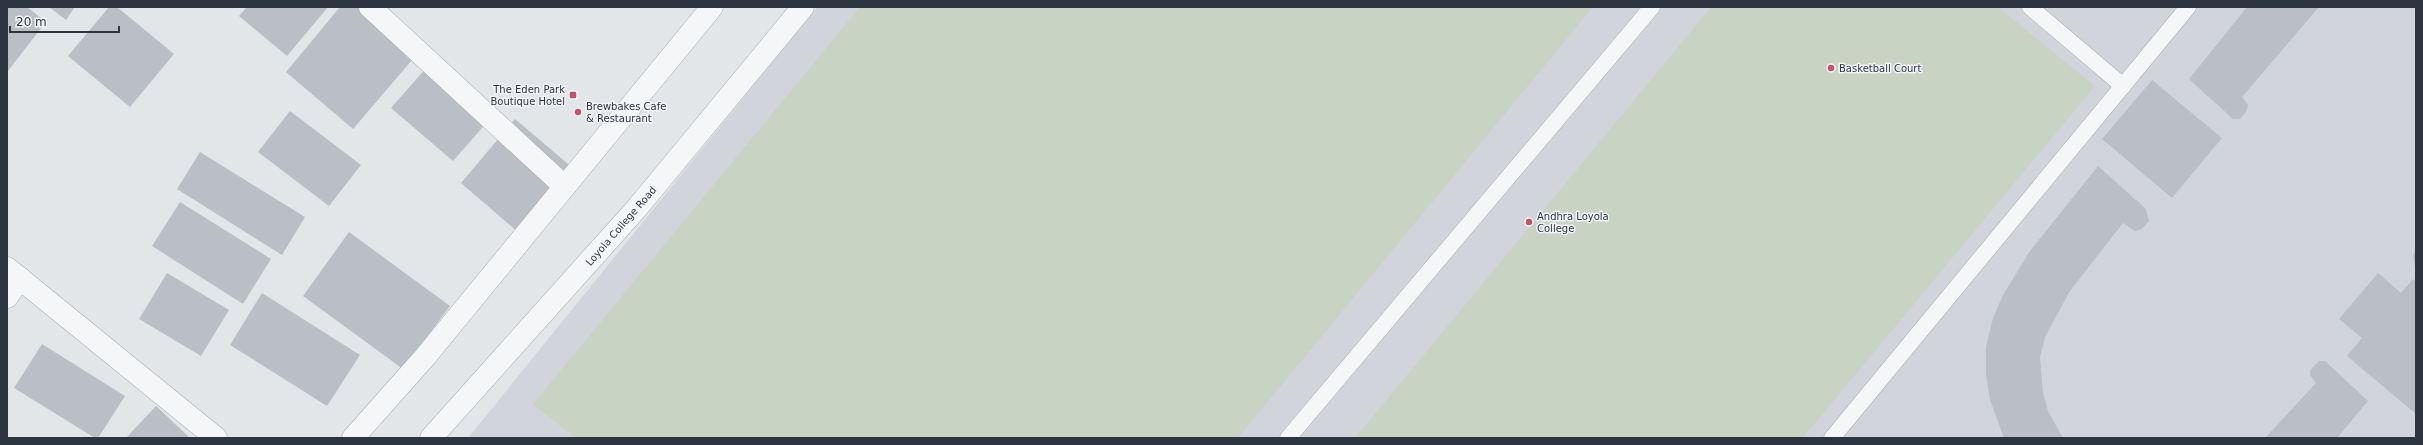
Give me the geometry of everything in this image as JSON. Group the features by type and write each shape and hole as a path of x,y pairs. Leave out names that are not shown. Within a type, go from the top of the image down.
{"street":[{"path":"370,7 564,186"},
{"path":"353,438 425,357 712,7"},
{"name":"Loyola College Road","path":"431,438 637,208 803,7"},
{"path":"7,297 14,273 216,438"}],"lane":[{"path":"1288,438 1652,7"},
{"path":"2030,7 2123,86"},
{"path":"1832,438 2188,7"}],"shaded area":[{"name":"Andhra Loyola College","path":"817,7 2416,7 2416,438 468,438"}],"green space":[{"path":"860,7 1593,7 1238,438 575,438 533,404"},
{"path":"1711,7 1998,7 2095,86 1803,438 1355,438"}],"building":[{"path":"7,7 27,7 46,22 7,72"},
{"path":"49,7 75,7 66,20"},
{"path":"109,7 117,7 174,54 130,107 68,56"},
{"path":"247,7 328,7 287,56 239,16"},
{"path":"340,7 364,7 418,53 353,129 286,72"},
{"path":"2247,7 2319,7 2242,97 2248,105 2247,110 2240,119 2233,119 2189,79"},
{"path":"435,58 497,111 453,161 391,108"},
{"path":"2152,80 2222,138 2172,198 2102,139"},
{"path":"290,111 361,165 329,206 258,152"},
{"path":"515,119 574,169 519,233 461,183"},
{"path":"200,152 305,217 282,255 177,189"},
{"path":"2098,166 2146,209 2149,221 2142,229 2135,231 2123,223 2070,291 2045,337 2040,357 2043,393 2048,411 2063,438 2004,438 1990,400 1986,374 1986,347 1993,318 2003,295 2030,251"},
{"path":"180,202 271,259 243,304 152,246"},
{"path":"349,232 450,306 403,369 303,296"},
{"path":"2416,250 2416,267 2415,267 2413,255"},
{"path":"167,273 229,310 201,356 139,319"},
{"path":"2378,273 2401,293 2413,279 2416,282 2416,414 2347,356 2362,338 2339,319"},
{"path":"262,293 360,355 327,406 230,345"},
{"path":"42,344 125,396 98,438 95,438 14,388"},
{"path":"2319,361 2325,361 2368,401 2337,438 2265,438 2316,383 2310,375 2310,370"},
{"path":"156,406 190,438 126,438"}],"place":[{"name":"Basketball Court","path":"1831,68"},
{"name":"The Eden Park Boutique Hotel","path":"573,95"},
{"name":"Brewbakes Cafe & Restaurant","path":"578,112"},
{"name":"Andhra Loyola College","path":"1529,222"}]}
